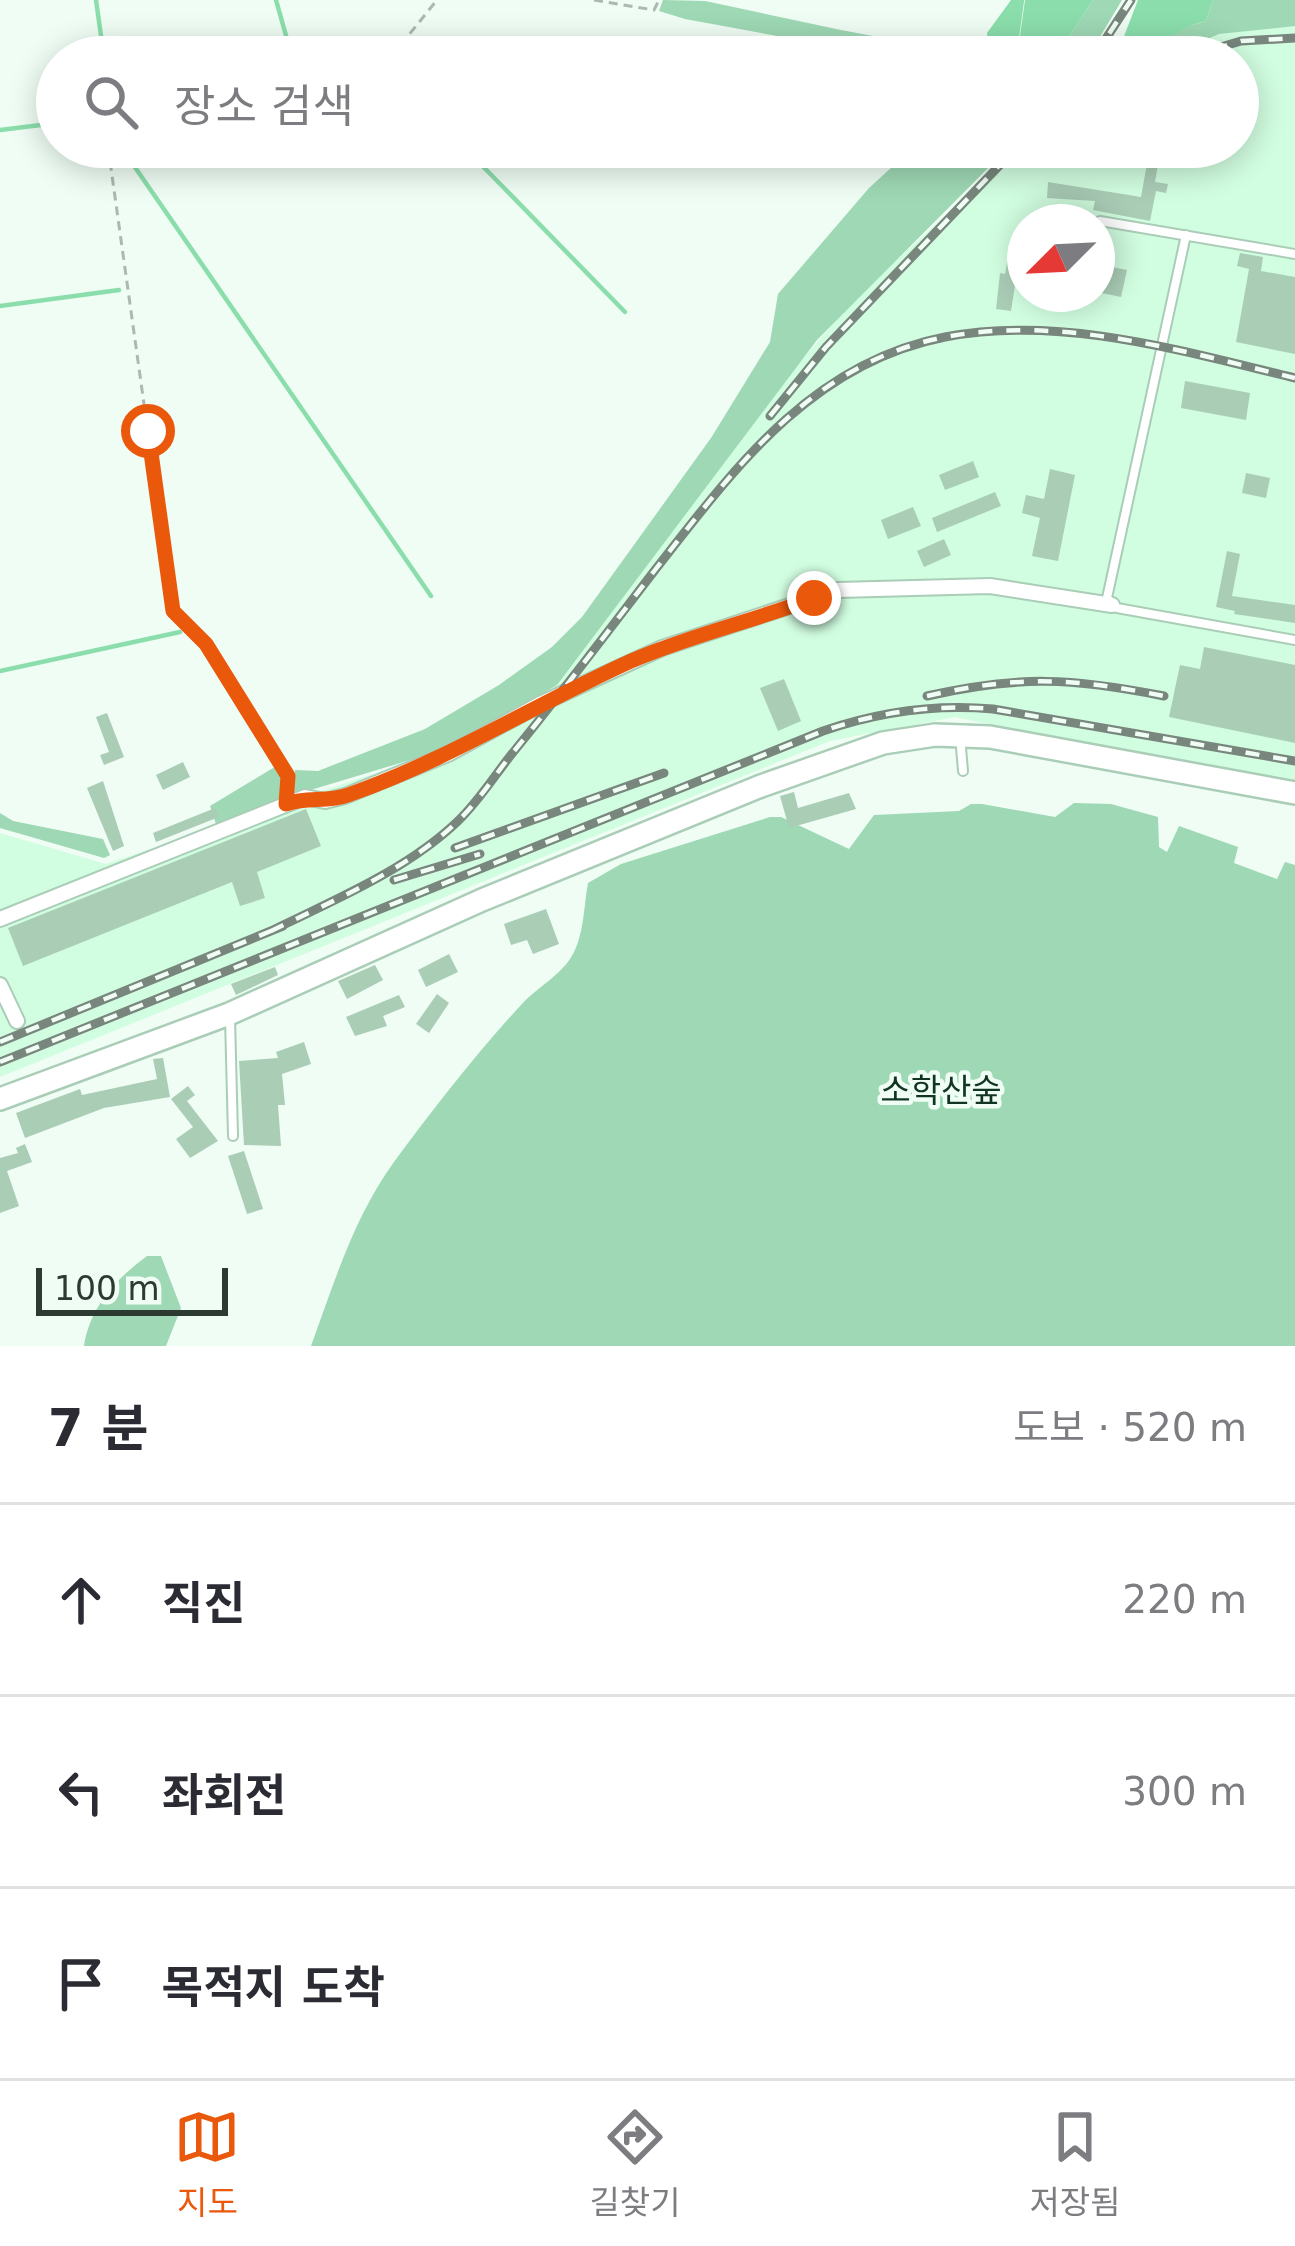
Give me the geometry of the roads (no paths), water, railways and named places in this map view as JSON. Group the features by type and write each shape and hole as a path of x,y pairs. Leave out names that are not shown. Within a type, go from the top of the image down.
{"street":[{"path":"0,919 305,797 325,801 345,796 448,754 542,703 662,648 838,590 990,586 1112,604"},
{"path":"0,1099 229,1014 482,899 761,786 884,743 960,735 1073,750 1295,793"},
{"path":"0,985 17,1021"}],"lane":[{"path":"1115,223 1295,254"},
{"path":"1186,235 1107,598 1112,604 1295,640"},
{"path":"960,735 963,771"},
{"path":"229,1014 233,1136"}],"waterway":[{"path":"96,0 101,36"},
{"path":"276,0 286,36"},
{"path":"1017,36 1022,0"},
{"path":"0,130 36,126"},
{"path":"135,168 431,596"},
{"path":"484,168 625,312"},
{"path":"0,306 119,290"},
{"path":"0,671 180,632"}],"railway":[{"path":"1108,36 1131,0"},
{"path":"1259,40 1295,38"},
{"path":"770,416 826,347 997,168"},
{"path":"271,931 393,869 458,821 746,459 779,425 854,370 897,350 945,337 1033,330 1122,339 1295,378"},
{"path":"927,696 1046,681 1164,696"},
{"path":"0,1062 823,731 865,719 929,709 993,709 1295,761"},
{"path":"455,848 664,773"},
{"path":"394,880 480,854"},
{"path":"0,1042 283,926"}],"park label":[{"name":"소학산숲","path":"941,1090"}]}
